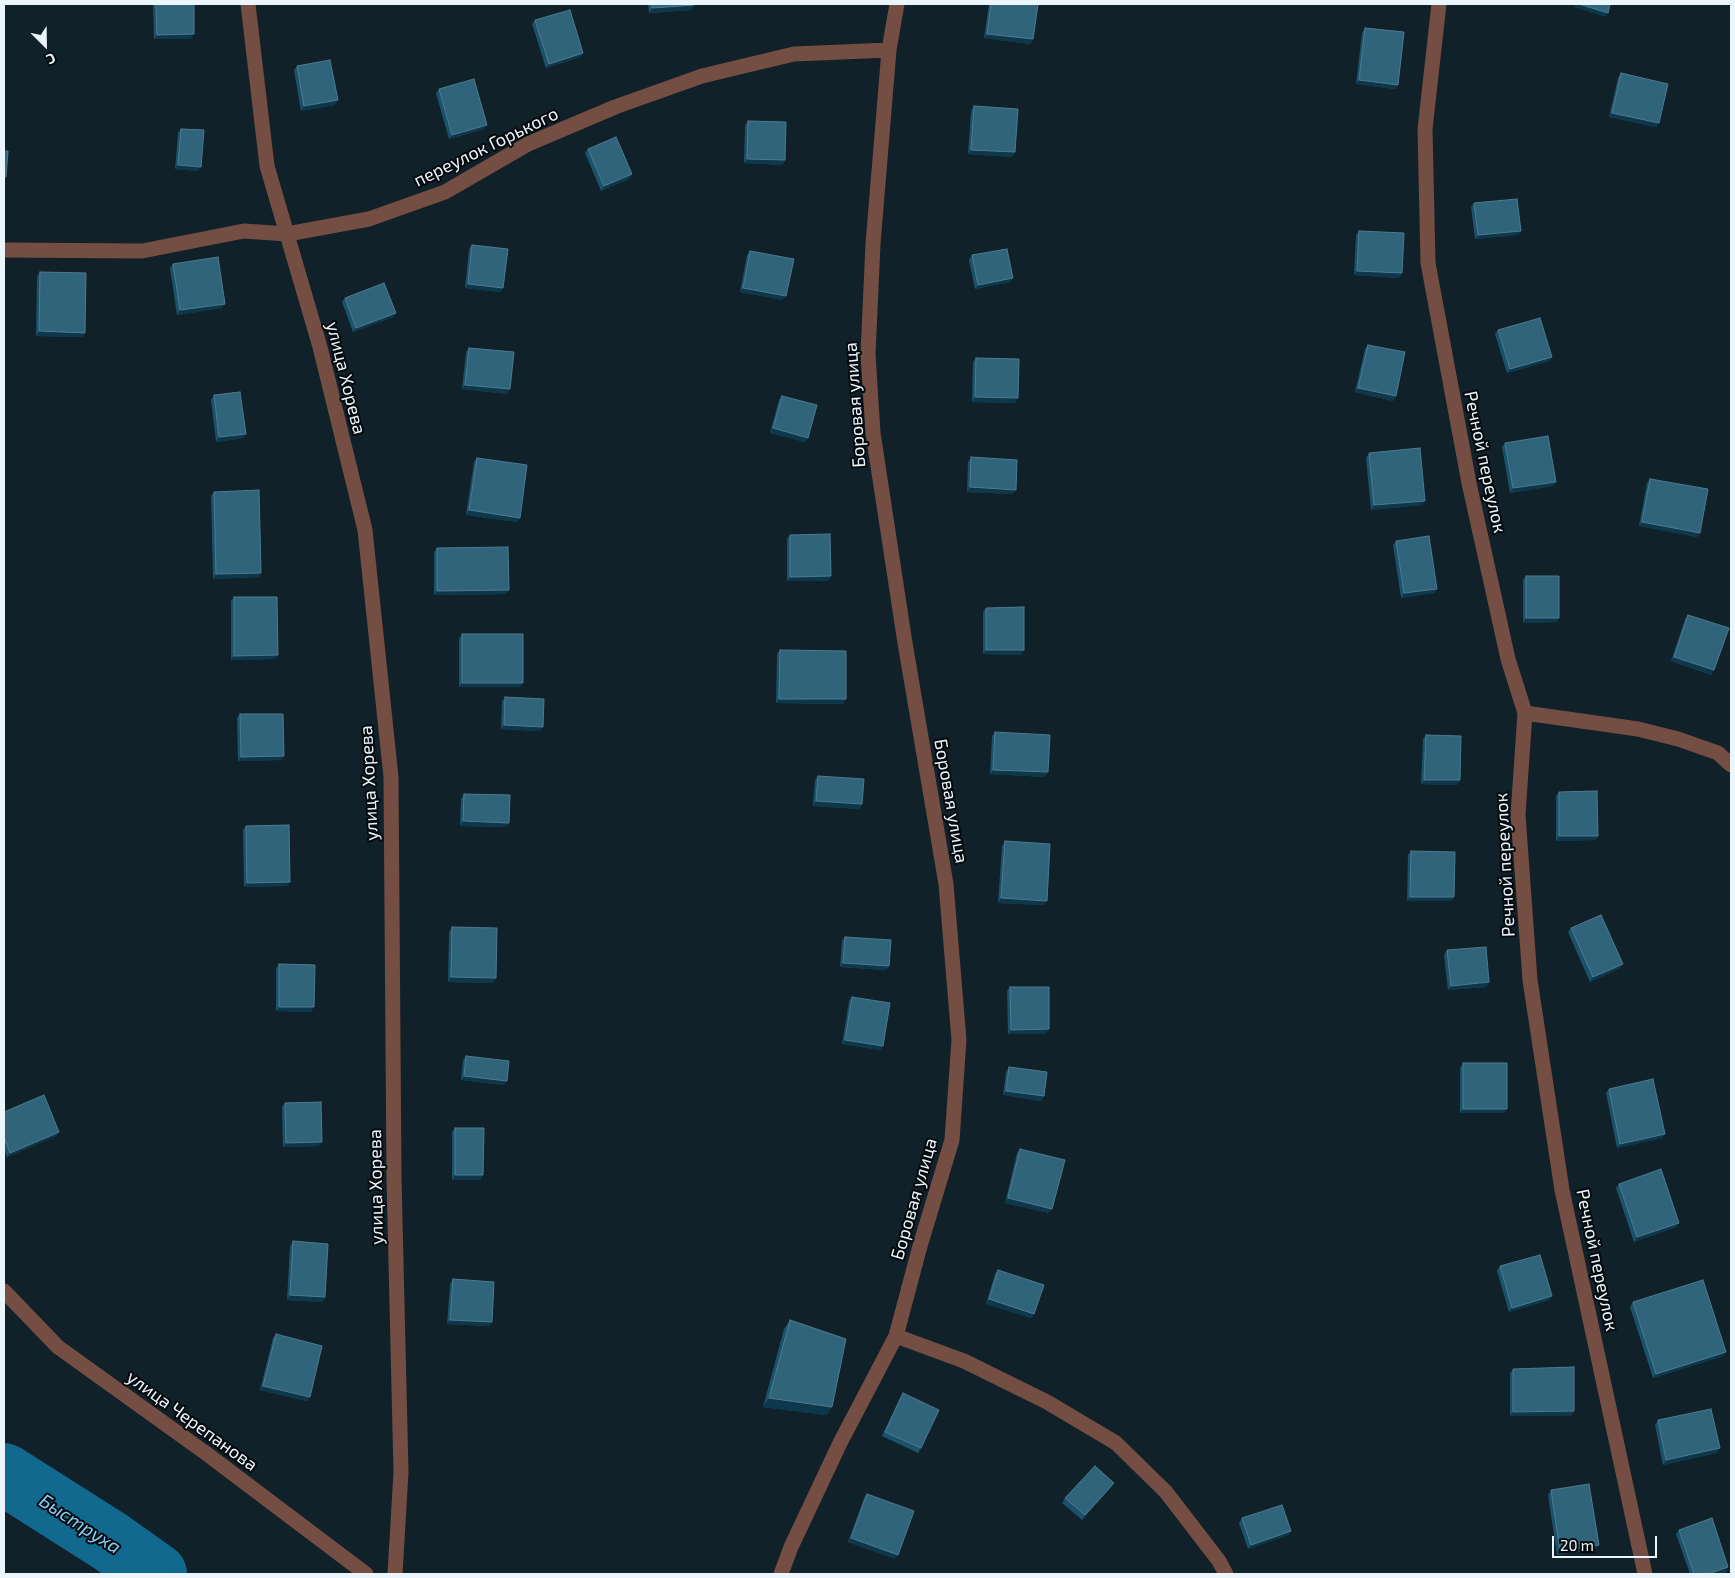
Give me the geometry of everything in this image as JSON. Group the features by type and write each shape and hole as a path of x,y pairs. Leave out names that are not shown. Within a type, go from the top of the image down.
{"street":[{"name":"улица Хорева","path":"248,4 267,166 320,347 365,530 391,777 395,1188 401,1472 395,1574"},
{"name":"Боровая улица","path":"781,1574 791,1547 840,1443 896,1336 920,1246 952,1140 959,1040 946,884 905,643 873,434 868,354 874,244 889,50 897,4"},
{"name":"Речной переулок","path":"1439,4 1425,129 1428,263 1469,483 1508,659 1525,713 1518,815 1530,980 1562,1190 1645,1574"},
{"name":"переулок Горького","path":"4,250 142,250 244,232 287,234 369,219 445,192 528,144 614,107 702,76 794,54 889,50"},
{"path":"1525,713 1638,729 1670,737 1718,753 1731,765"},
{"name":"улица Черепанова","path":"4,1291 58,1347 207,1454 366,1574"},
{"path":"896,1336 964,1361 1047,1402 1116,1443 1166,1492 1226,1574"}],"building":[{"path":"156,4 194,4 194,34 157,35"},
{"path":"652,4 694,4 694,5 652,8"},
{"path":"991,4 1038,4 1033,39 987,34"},
{"path":"1579,4 1610,4 1608,13"},
{"path":"570,10 583,53 549,64 535,20"},
{"path":"1365,28 1404,32 1398,85 1359,80"},
{"path":"330,60 338,100 304,106 297,66"},
{"path":"1621,73 1668,84 1659,123 1612,113"},
{"path":"474,79 487,125 452,135 439,89"},
{"path":"974,106 1018,109 1015,152 971,150"},
{"path":"748,121 786,122 785,160 747,159"},
{"path":"181,129 204,130 201,167 178,165"},
{"path":"616,137 632,174 604,186 588,149"},
{"path":"4,151 8,151 6,177 4,177"},
{"path":"1517,199 1521,231 1478,235 1474,203"},
{"path":"1359,231 1404,233 1402,273 1357,271"},
{"path":"472,245 508,249 503,288 468,284"},
{"path":"1007,249 1013,278 978,285 972,255"},
{"path":"750,251 794,259 786,296 743,288"},
{"path":"218,257 225,304 180,310 173,264"},
{"path":"40,272 86,273 85,333 39,331"},
{"path":"384,283 396,313 356,328 345,298"},
{"path":"1540,318 1552,357 1510,369 1498,330"},
{"path":"1368,345 1405,352 1396,396 1358,388"},
{"path":"469,348 514,352 510,389 465,385"},
{"path":"976,358 1019,359 1018,398 975,397"},
{"path":"240,392 246,434 219,437 214,395"},
{"path":"782,396 817,405 808,438 773,428"},
{"path":"1548,436 1556,482 1513,488 1505,443"},
{"path":"1420,448 1425,501 1374,505 1369,453"},
{"path":"971,457 1017,460 1016,490 970,487"},
{"path":"477,458 527,465 520,518 469,510"},
{"path":"1650,479 1708,489 1700,533 1642,522"},
{"path":"259,490 261,573 216,574 214,492"},
{"path":"830,534 831,576 790,577 790,535"},
{"path":"1429,536 1437,589 1404,593 1396,541"},
{"path":"508,547 509,590 437,591 437,548"},
{"path":"1526,576 1559,576 1559,618 1526,618"},
{"path":"234,597 277,597 278,655 234,656"},
{"path":"1024,607 1024,650 986,650 986,608"},
{"path":"1688,615 1729,628 1714,670 1674,657"},
{"path":"462,634 523,634 523,683 462,683"},
{"path":"780,650 846,651 846,699 779,699"},
{"path":"505,697 544,699 543,727 504,725"},
{"path":"240,714 283,714 284,756 241,757"},
{"path":"995,732 1050,735 1048,772 993,770"},
{"path":"1426,735 1461,736 1460,780 1424,780"},
{"path":"818,776 864,779 862,804 816,801"},
{"path":"1597,791 1598,836 1559,836 1559,792"},
{"path":"464,794 510,795 509,823 463,821"},
{"path":"289,825 290,882 247,883 246,826"},
{"path":"1005,841 1050,844 1047,901 1001,898"},
{"path":"1411,851 1455,852 1454,897 1410,897"},
{"path":"1601,915 1623,964 1593,977 1571,928"},
{"path":"452,927 497,928 496,978 451,977"},
{"path":"845,937 891,940 889,966 843,963"},
{"path":"1486,947 1489,982 1451,986 1447,950"},
{"path":"279,964 315,965 314,1007 279,1007"},
{"path":"1010,987 1049,987 1049,1029 1011,1030"},
{"path":"852,997 890,1003 883,1046 845,1040"},
{"path":"466,1056 509,1061 507,1081 464,1076"},
{"path":"1463,1063 1507,1063 1507,1109 1463,1109"},
{"path":"1009,1067 1047,1072 1044,1096 1006,1091"},
{"path":"1653,1079 1665,1134 1620,1144 1609,1089"},
{"path":"44,1095 59,1132 10,1153 4,1137 4,1112"},
{"path":"321,1102 322,1142 286,1143 285,1103"},
{"path":"455,1128 484,1128 483,1175 455,1175"},
{"path":"1020,1149 1065,1160 1052,1209 1008,1198"},
{"path":"1661,1169 1679,1223 1637,1237 1619,1184"},
{"path":"293,1241 328,1244 325,1297 290,1295"},
{"path":"1540,1255 1552,1296 1512,1308 1500,1266"},
{"path":"998,1270 1044,1285 1034,1314 989,1299"},
{"path":"453,1279 494,1282 492,1322 450,1320"},
{"path":"1703,1280 1726,1352 1656,1374 1633,1302"},
{"path":"790,1320 846,1339 832,1407 769,1398"},
{"path":"276,1334 322,1346 310,1397 263,1386"},
{"path":"1574,1367 1574,1411 1513,1412 1513,1369"},
{"path":"903,1393 939,1410 921,1448 885,1432"},
{"path":"1711,1409 1720,1448 1666,1460 1658,1420"},
{"path":"1095,1466 1114,1483 1085,1515 1065,1498"},
{"path":"1589,1484 1599,1545 1560,1551 1551,1490"},
{"path":"867,1494 914,1511 898,1555 851,1538"},
{"path":"1282,1505 1291,1531 1251,1545 1242,1518"},
{"path":"1712,1518 1728,1567 1708,1574 1694,1574 1679,1530"}],"waterway":[{"name":"Быструха","path":"4,1474 111,1542 156,1574"}]}
